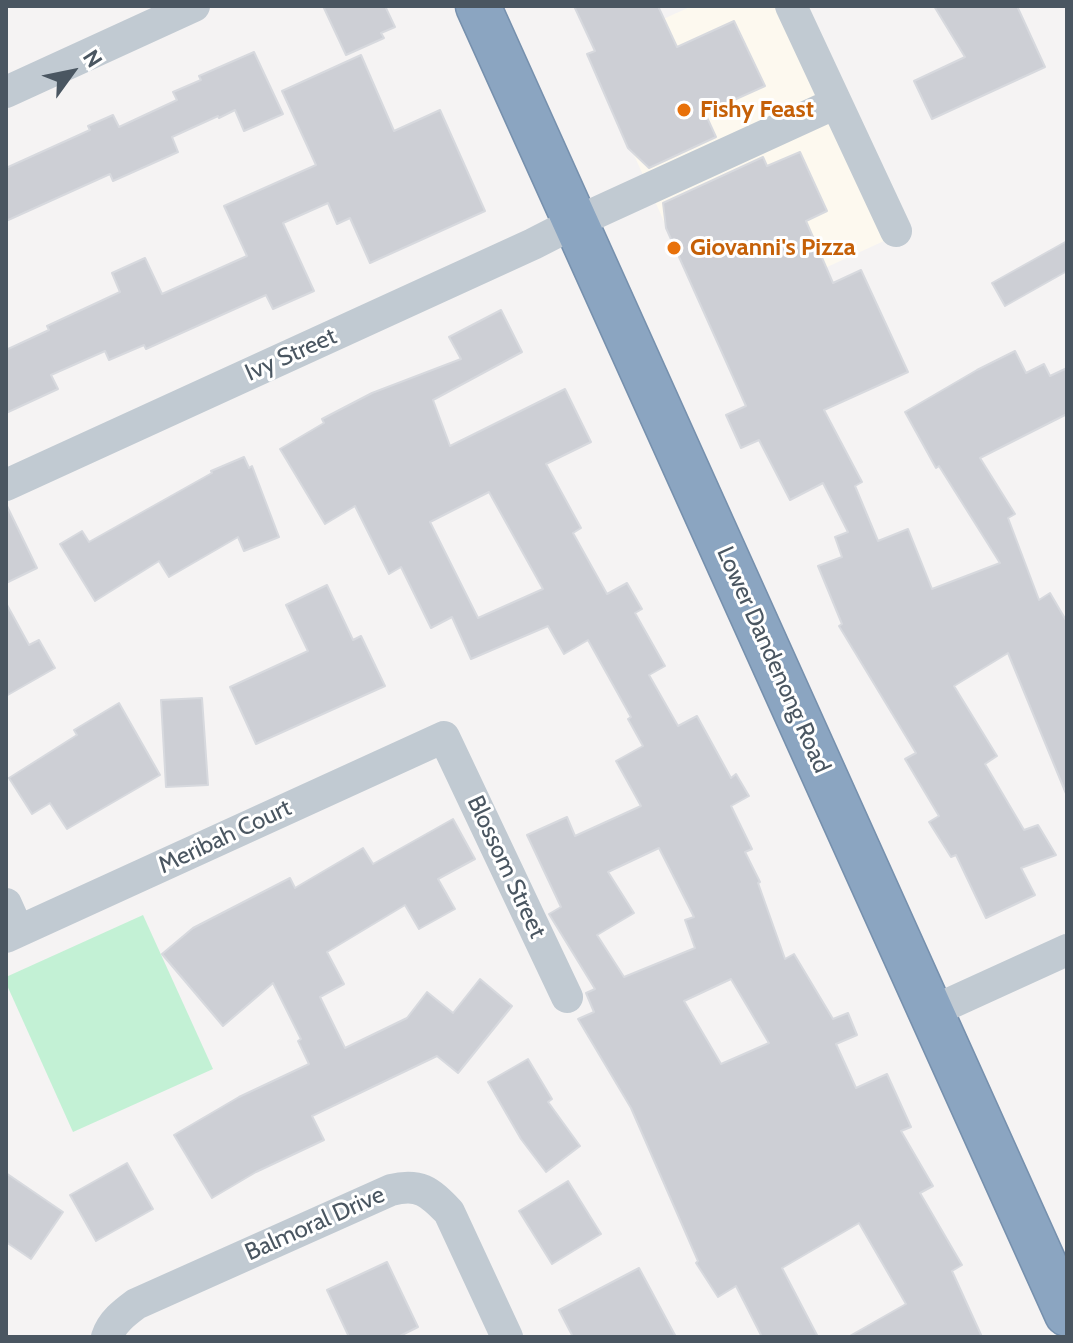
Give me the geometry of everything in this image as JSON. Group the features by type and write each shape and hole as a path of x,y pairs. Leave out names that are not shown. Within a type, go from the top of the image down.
{"highway":[{"name":"Lower Dandenong Road","path":"478,6 1067,1314"}],"street":[{"path":"6,92 194,6"},
{"path":"791,6 896,231"},
{"name":"Ivy Street","path":"6,485 836,103"},
{"name":"Meribah Court","path":"10,924 444,737"},
{"name":"Blossom Street","path":"444,737 567,997"},
{"path":"931,1012 1067,950"},
{"name":"Balmoral Drive","path":"107,1337 121,1315 136,1304 406,1186 425,1191 449,1212 507,1337"}],"shaded area":[{"path":"692,6 775,6 884,241 709,321 588,53"}],"green space":[{"path":"143,915 213,1069 73,1132 6,977"}],"building":[{"path":"323,6 385,6 395,27 381,33 384,38 346,55"},
{"path":"574,6 658,6 677,47 734,21 765,86 705,113 716,137 649,168 628,148 587,54 595,51"},
{"path":"934,6 1017,6 1045,67 932,119 914,81 965,57"},
{"path":"254,52 283,114 244,131 235,110 218,116 172,137 178,152 113,181 110,174 6,221 6,168 90,130 88,126 113,115 119,127 177,100 173,92 201,80 199,76"},
{"path":"361,55 394,131 440,110 485,211 370,263 350,218 337,224 328,203 283,223 314,291 273,309 266,295 146,349 144,345 109,360 105,351 51,375 58,389 6,413 6,350 49,330 47,326 120,292 112,273 145,258 162,294 247,256 224,206 316,165 282,91"},
{"path":"800,152 827,211 806,221 833,283 861,270 908,372 824,410 862,482 855,486 878,541 908,529 932,589 1000,563 939,466 936,468 905,412 1015,351 1026,373 1044,364 1050,376 1067,368 1067,414 980,458 1015,514 1008,518 1039,600 1050,593 1067,622 1067,796 1008,653 954,686 997,756 985,764 1024,830 1038,825 1056,855 1021,868 1035,895 986,918 956,855 951,857 929,822 939,816 905,759 916,753 839,626 842,624 818,566 842,557 835,537 848,532 823,483 790,500 759,440 741,448 726,415 746,406 666,228 663,203 763,157 767,166"},
{"path":"1067,241 1067,271 1005,306 992,283"},
{"path":"501,310 522,352 433,400 450,446 565,389 591,442 546,464 581,528 573,533 607,594 627,583 642,609 635,613 665,666 649,675 678,726 697,716 731,778 736,774 749,796 731,806 752,849 745,852 760,882 785,959 794,954 833,1019 848,1013 857,1035 836,1044 856,1088 887,1074 911,1127 901,1131 933,1186 920,1193 962,1265 952,1271 982,1337 848,1337 906,1304 859,1223 782,1268 818,1337 762,1337 736,1286 718,1297 696,1263 698,1261 631,1108 578,1019 594,1012 586,993 595,989 549,914 561,907 527,835 567,817 575,836 641,806 616,761 643,746 628,719 631,717 588,640 564,654 548,626 471,659 452,617 431,628 401,567 389,574 355,506 325,524 280,449 324,423 322,419 372,393 461,359 449,337","holes":["489,492 543,589 478,618 430,522","659,848 694,917 685,920 695,948 624,977 597,935 634,913 608,872","731,979 769,1043 721,1064 684,1001"]},
{"path":"244,457 249,468 252,466 279,537 244,551 238,537 169,577 159,561 95,601 60,544 82,531 89,542 211,471"},
{"path":"6,504 37,568 6,583"},
{"path":"327,585 353,640 361,636 385,686 256,744 230,687 308,651 286,605"},
{"path":"6,603 29,645 39,640 55,668 6,696"},
{"path":"202,698 208,785 166,787 161,700"},
{"path":"119,703 160,775 67,829 50,803 32,814 9,778 77,735 74,730"},
{"path":"453,819 475,859 438,879 455,909 419,929 405,905 327,952 344,984 320,997 345,1048 407,1018 427,992 453,1013 480,979 512,1006 458,1073 437,1056 312,1116 324,1140 256,1172 212,1198 174,1135 239,1097 309,1064 298,1041 301,1039 273,983 223,1026 162,954 193,928 290,878 295,888 363,848 373,864"},
{"path":"528,1059 552,1099 548,1102 580,1146 546,1172 521,1139 488,1082"},
{"path":"127,1163 153,1209 96,1241 70,1195"},
{"path":"6,1173 63,1212 31,1259 6,1242"},
{"path":"568,1181 601,1234 552,1264 519,1211"},
{"path":"387,1262 418,1327 398,1337 349,1337 327,1290"},
{"path":"639,1268 676,1337 573,1337 559,1310"}],"place":[{"name":"Fishy Feast","path":"684,110"},
{"name":"Giovanni's Pizza","path":"674,248"}]}
